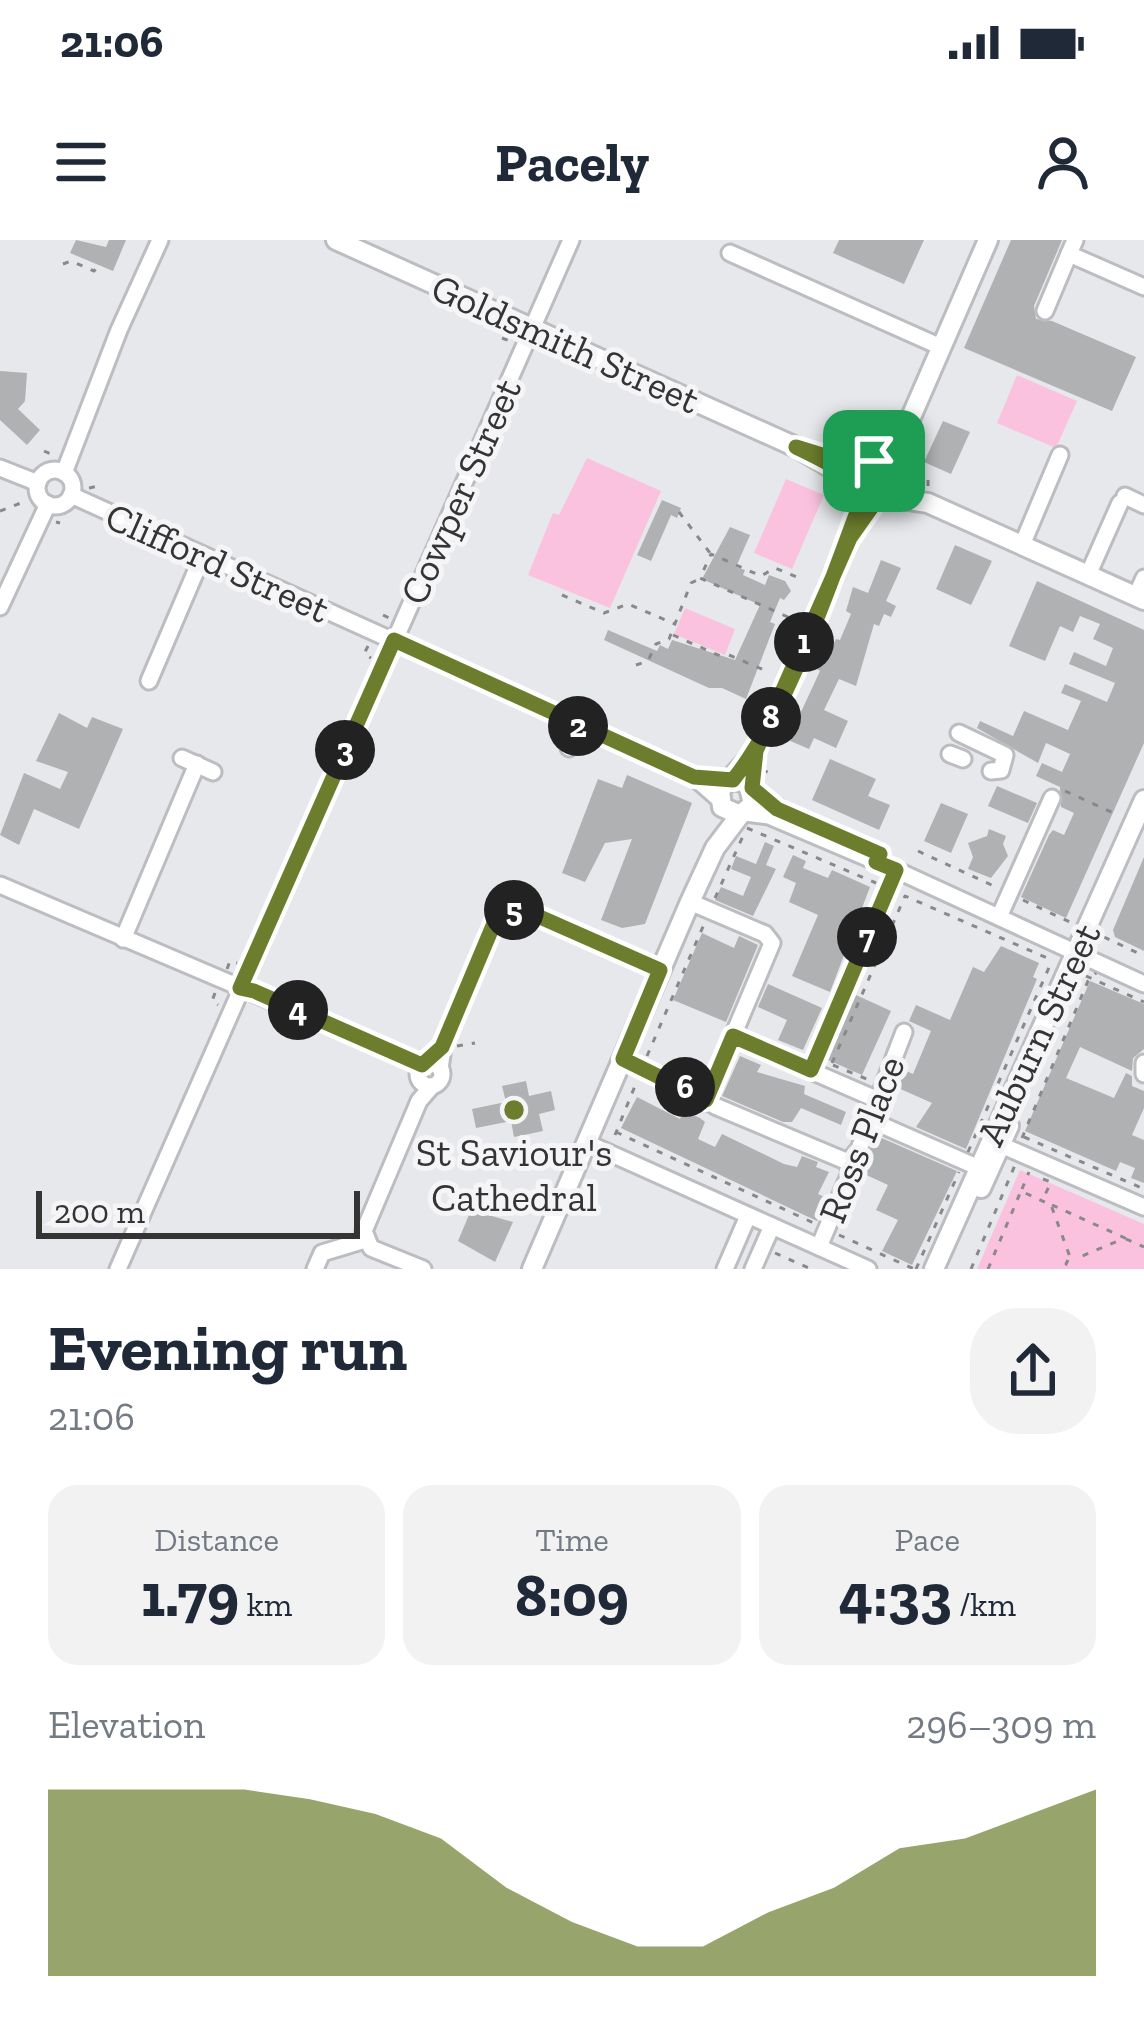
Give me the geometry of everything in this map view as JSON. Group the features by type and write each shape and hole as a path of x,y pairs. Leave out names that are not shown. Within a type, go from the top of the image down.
{"main road":[{"name":"Goldsmith Street","path":"336,240 796,447 838,460 871,462 1022,544 1088,575 1141,592"},
{"path":"871,494 871,462 932,343 976,240"},
{"path":"532,1269 850,538 871,494 895,474 898,447 988,240"},
{"name":"Goldsmith Street","path":"796,447 871,494 928,490"},
{"name":"Auburn Street","path":"920,1268 970,1164 1091,950 1144,800"},
{"name":"Auburn Street","path":"944,1269 1091,950 1144,820"}],"street":[{"path":"64,473 119,330 160,240"},
{"name":"Cowper Street","path":"118,1269 571,240"},
{"path":"1045,311 1072,247 1144,286"},
{"path":"730,253 932,343"},
{"path":"1022,544 1060,454"},
{"path":"0,468 38,482"},
{"path":"49,471 64,473 81,489 64,503 48,504 38,493 38,482 49,471"},
{"name":"Clifford Street","path":"81,489 202,557 578,726 742,793 900,868 1001,901 1144,984"},
{"path":"1088,575 1123,499 1144,505"},
{"path":"0,607 48,504"},
{"path":"149,681 202,557"},
{"path":"569,748 578,726"},
{"path":"959,733 1005,754 1001,770 991,771"},
{"path":"123,939 189,761 214,772"},
{"path":"1001,901 1052,798"},
{"path":"811,1070 900,868"},
{"path":"0,885 427,1073"},
{"path":"690,902 766,934 772,943 706,1100"},
{"path":"423,1269 371,1248 365,1240 367,1222 427,1073 446,1047 490,929 503,913 524,910 660,970"},
{"name":"Clifford Street","path":"1091,950 1144,973"},
{"name":"Ross Place","path":"819,1246 850,1173 848,1162 904,1032"},
{"path":"733,1036 877,1092"},
{"path":"623,1059 848,1162"},
{"path":"1144,1063 1144,1074"},
{"path":"870,1120 970,1164"},
{"path":"587,1143 868,1269"},
{"path":"1001,1145 1144,1207"},
{"path":"725,1269 748,1216"},
{"path":"753,1269 772,1226"},
{"path":"315,1269 322,1253 365,1240"}],"path":[{"path":"68,252 71,261"},
{"path":"63,264 71,261 94,271 99,265"},
{"path":"506,330 502,338 510,341"},
{"path":"44,451 53,455"},
{"path":"81,489 99,486"},
{"path":"0,511 21,503"},
{"path":"680,512 703,550 760,576 776,568 804,580"},
{"path":"636,664 648,662 656,644 671,635 692,583 700,578 711,554"},
{"path":"700,578 788,617"},
{"path":"562,595 604,613 628,604 675,624"},
{"path":"671,635 764,670"},
{"path":"369,642 364,654 370,658"},
{"path":"711,906 742,793 770,773"},
{"path":"1052,798 1056,788 1118,815"},
{"path":"742,793 877,886"},
{"path":"918,851 1001,901 1070,922 1144,1002"},
{"path":"997,878 1001,901"},
{"name":"Auburn Street","path":"877,1092 831,1064 903,897 1052,961 970,1164 920,1268"},
{"path":"644,1064 708,915"},
{"path":"1091,950 1144,956"},
{"name":"Auburn Street","path":"1091,950 1023,1136 1144,1189"},
{"path":"225,972 230,961 237,963"},
{"path":"218,988 212,1001 218,1005"},
{"path":"446,1047 475,1043"},
{"path":"640,1073 615,1133 819,1226"},
{"name":"Auburn Street","path":"971,1269 1014,1166"},
{"path":"988,1269 1029,1172"},
{"path":"1042,1200 1050,1183"},
{"path":"1021,1191 1144,1247"},
{"path":"999,1201 1013,1208"},
{"path":"1051,1204 1072,1258 1070,1266 1057,1269"},
{"path":"830,1231 920,1268"},
{"path":"1072,1258 1125,1238"},
{"path":"980,1246 992,1252"},
{"path":"772,1252 812,1269"}],"shaded area":[{"path":"1017,375 1077,401 1056,448 997,423"},
{"path":"587,458 661,491 610,608 528,575 553,513 559,515"},
{"path":"786,479 824,495 792,569 754,553"},
{"path":"685,608 735,629 725,655 674,634"},
{"path":"1020,1170 1144,1224 1144,1269 977,1269"}],"building":[{"path":"76,240 106,247 109,240 126,240 113,271 70,253"},
{"path":"839,240 924,240 904,284 833,253"},
{"path":"1011,240 1062,240 1034,306 1036,319 1052,321 1136,357 1112,411 964,348"},
{"path":"0,371 27,373 25,401 18,409 40,430 27,445 0,420"},
{"path":"943,421 970,432 951,474 924,462"},
{"path":"662,500 681,508 677,518 671,515 651,561 637,555"},
{"path":"730,527 750,535 736,567 745,570 743,575 765,585 769,575 785,581 791,591 784,600 780,598 770,622 775,624 746,699 722,688 709,688 604,640 608,630 657,651 660,645 668,649 672,640 735,660 760,605 702,579"},
{"path":"955,545 992,561 971,605 936,589"},
{"path":"881,560 901,568 886,601 896,606 891,617 884,614 879,626 874,624 856,686 839,679 824,710 848,721 836,748 814,738 809,749 788,740 820,671 822,656 827,659 836,639 840,640 851,614 846,611 853,587 868,593"},
{"path":"1037,581 1144,630 1144,743 1066,918 1021,897 1049,835 1053,830 1064,835 1074,813 1061,807 1060,787 1036,776 1042,763 1062,772 1070,754 1046,743 1038,763 977,728 980,721 1013,736 1024,711 1068,730 1081,701 1061,693 1065,684 1107,702 1115,683 1069,664 1074,652 1106,666 1113,648 1093,639 1100,624 1080,616 1073,632 1060,626 1045,661 1009,646"},
{"path":"59,713 87,728 92,717 123,729 79,829 34,809 19,845 0,835 24,773 60,789 68,772 36,761"},
{"path":"830,759 876,779 868,796 890,805 879,830 812,800"},
{"path":"627,775 692,803 645,924 622,928 601,920 632,839 605,843 585,882 562,873 598,779 622,788"},
{"path":"997,786 1037,803 1028,823 988,806"},
{"path":"941,803 968,814 951,853 924,841"},
{"path":"989,829 1006,836 1003,844 1008,856 991,878 968,869 973,857 968,843 987,836"},
{"path":"765,842 774,846 766,865 776,869 753,916 715,900 721,887 743,896 751,877 731,869 736,856 756,864"},
{"path":"793,855 806,861 803,868 828,878 832,870 870,887 830,992 792,976 818,915 789,902 796,883 783,877"},
{"path":"1144,857 1144,951 1115,937 1113,930"},
{"path":"702,933 734,948 739,936 758,945 726,1022 673,1000"},
{"path":"1001,946 1039,963 1033,977 1037,979 966,1149 916,1127 932,1103 896,1087 904,1070 913,1074 931,1031 909,1021 916,1005 950,1020 973,967 984,972"},
{"path":"1090,981 1144,1004 1144,1049 1133,1058 1132,1071 1080,1047 1066,1078 1114,1098 1126,1073 1132,1076 1132,1086 1144,1091 1144,1108 1132,1135 1144,1140 1144,1183 1131,1178 1135,1168 1120,1162 1116,1171 1025,1131"},
{"path":"768,984 822,1008 803,1050 778,1040 787,1020 758,1007"},
{"path":"856,995 891,1011 862,1075 828,1060"},
{"path":"740,1056 761,1065 757,1072 805,1086 804,1094 846,1112 841,1125 801,1108 792,1122 783,1122 722,1096"},
{"name":"St Saviour's Cathedral","path":"526,1081 529,1096 551,1091 555,1110 539,1114 543,1131 514,1137 511,1121 476,1128 472,1109 506,1102 502,1086"},
{"path":"637,1097 680,1119 684,1111 700,1118 705,1122 698,1139 715,1147 722,1134 784,1164 797,1167 802,1156 818,1162 816,1167 829,1172 818,1194 827,1198 817,1221 621,1128"},
{"path":"877,1136 957,1171 912,1265 882,1251 898,1220 876,1210 888,1185 862,1173 861,1165"},
{"path":"471,1210 513,1222 495,1262 458,1241"}],"place":[{"name":"St Saviour's Cathedral","path":"514,1110"}],"route":[{"path":"874,461 838,460 796,447 836,467 857,483 863,496 850,538 797,657 756,751 733,780 694,777 394,640 240,988 422,1065 442,1047 495,921 503,913 524,910 660,970 623,1059 694,1090 706,1100 733,1036 811,1070 896,870 876,862 880,854 777,809 752,788 756,751 850,538 876,501 889,497 895,488 893,470 874,461"}]}
